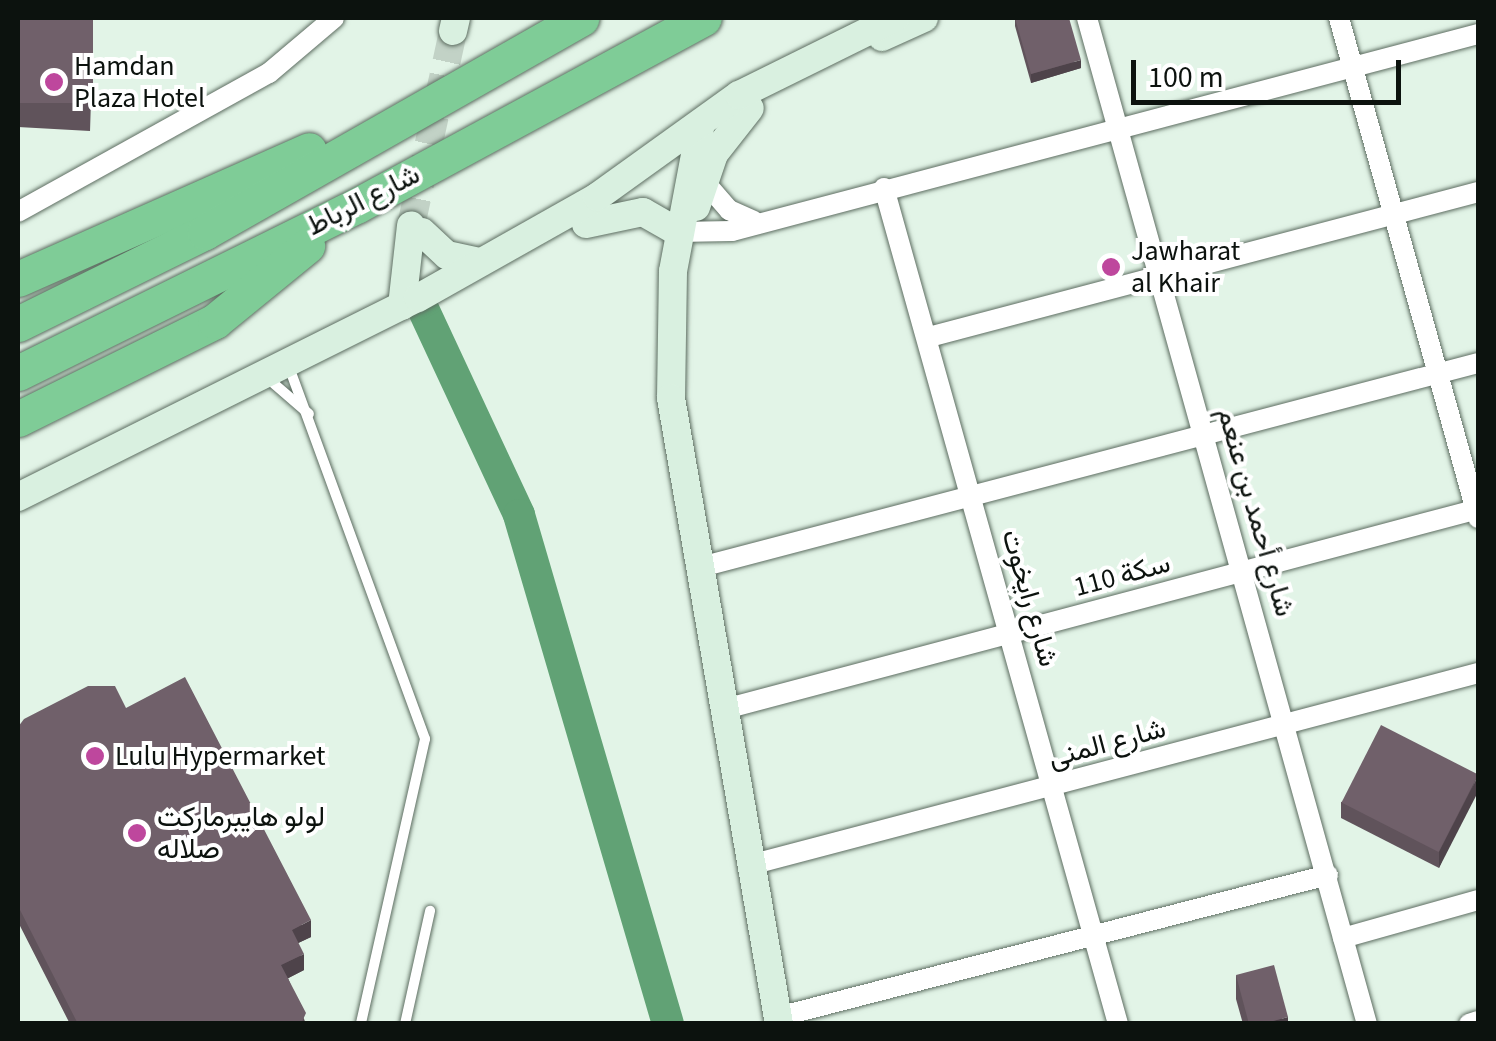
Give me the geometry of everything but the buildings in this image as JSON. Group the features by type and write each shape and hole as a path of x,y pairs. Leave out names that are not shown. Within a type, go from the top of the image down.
{"highway":[{"name":"شارع الرباط","path":"18,324 400,122 581,18"},
{"name":"شارع الرباط","path":"18,373 358,205 704,18"},
{"path":"18,278 333,140 400,122"},
{"path":"18,419 215,322 358,205"}],"street":[{"path":"18,212 269,73 334,18"},
{"path":"586,224 677,151 702,123 895,18"},
{"path":"18,497 410,302 750,108 924,18"},
{"name":"شارع أحمد بن عنعم","path":"1087,18 1245,571 1366,1024"},
{"path":"1339,18 1436,374 1478,512"},
{"path":"410,302 455,291 586,224 633,211 684,233 754,221 1478,34"},
{"path":"750,108 702,180 684,233 674,296 671,398 721,710 779,1020 1328,875"},
{"path":"677,151 729,210 754,221"},
{"path":"677,151 684,233"},
{"name":"شارع رايخوت","path":"884,188 1012,633 1118,1024"},
{"path":"928,337 1478,192"},
{"path":"410,302 419,228 447,254 479,262"},
{"path":"697,568 973,500 1478,362"},
{"name":"سكة 110","path":"721,710 1478,512"},
{"name":"شارع المنى","path":"750,865 1478,673"},
{"path":"1343,938 1478,900"},
{"path":"1468,1024 1478,1021"}],"lane":[{"path":"276,370 309,414"},
{"path":"276,370 309,414 425,740 361,1024"},
{"path":"405,1024 430,911"}],"waterway":[{"path":"418,298 519,515 668,1024"}],"tunnel":[{"path":"411,226 453,31"}],"place":[{"name":"Hamdan Plaza Hotel","path":"54,82"},
{"name":"Jawharat al Khair","path":"1111,267"},
{"name":"Lulu Hypermarket","path":"95,756"},
{"name":"لولو هايبرماركت صلاله","path":"137,833"}]}
